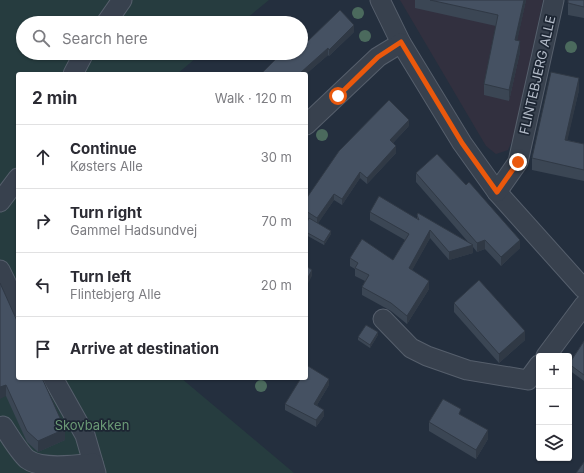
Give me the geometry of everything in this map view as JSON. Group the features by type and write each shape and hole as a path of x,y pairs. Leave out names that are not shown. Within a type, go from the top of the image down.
{"street":[{"path":"111,16 122,0"},
{"path":"380,0 401,42 462,143 497,192 584,289"},
{"name":"FLINTEBJERG ALLE","path":"497,192 518,162 554,0"},
{"path":"308,123 378,57 401,42"},
{"path":"74,72 80,60"},
{"path":"0,202 16,181"},
{"path":"0,270 16,303"},
{"path":"548,353 584,305"},
{"path":"383,319 411,348 427,356 467,370 528,380 536,369"},
{"path":"3,426 26,458 36,463 95,468 85,435 54,380"}],"shaded area":[{"path":"400,0 543,0 514,136 508,150 496,154 486,146"}],"green space":[{"name":"Skovbakken","path":"0,0 269,0 250,16 16,16 16,60 194,60 179,72 16,72 16,380 183,380 294,473 0,473"}],"building":[{"path":"430,0 524,0 515,40 520,41 509,90 484,84 498,15"},
{"path":"568,0 584,0 584,7 568,3"},
{"path":"340,10 354,25 329,50 328,48 301,72 263,72 275,60 308,60 308,41"},
{"path":"551,72 579,78 565,140 584,144 584,170 532,158"},
{"path":"389,100 409,120 390,140 396,146 367,178 360,172 342,199 334,194 317,218 308,212 308,196 339,151"},
{"path":"437,154 466,185 469,182 520,240 501,257 485,240 477,243 416,173"},
{"path":"379,196 419,220 417,215 418,213 473,245 449,252 430,230 409,268 429,281 407,316 391,303 362,287 369,275 355,268 358,263 350,258 362,239 393,260 409,234 370,212"},
{"path":"309,218 331,231 324,242 308,233"},
{"path":"308,267 312,270 308,277"},
{"path":"479,280 525,331 499,354 454,303"},
{"path":"0,283 16,319 16,380 43,380 65,429 38,441 27,431 6,385 0,387"},
{"path":"366,325 378,332 370,345 358,337"},
{"path":"584,341 584,375 572,366 572,359"},
{"path":"308,366 329,379 314,404 324,410 316,420 285,404 300,380 308,380"},
{"path":"443,399 461,409 459,414 488,430 476,450 429,422"},
{"path":"584,462 584,473 576,473"}],"route":[{"path":"338,96 378,57 401,42 462,143 497,192 518,162"}]}
